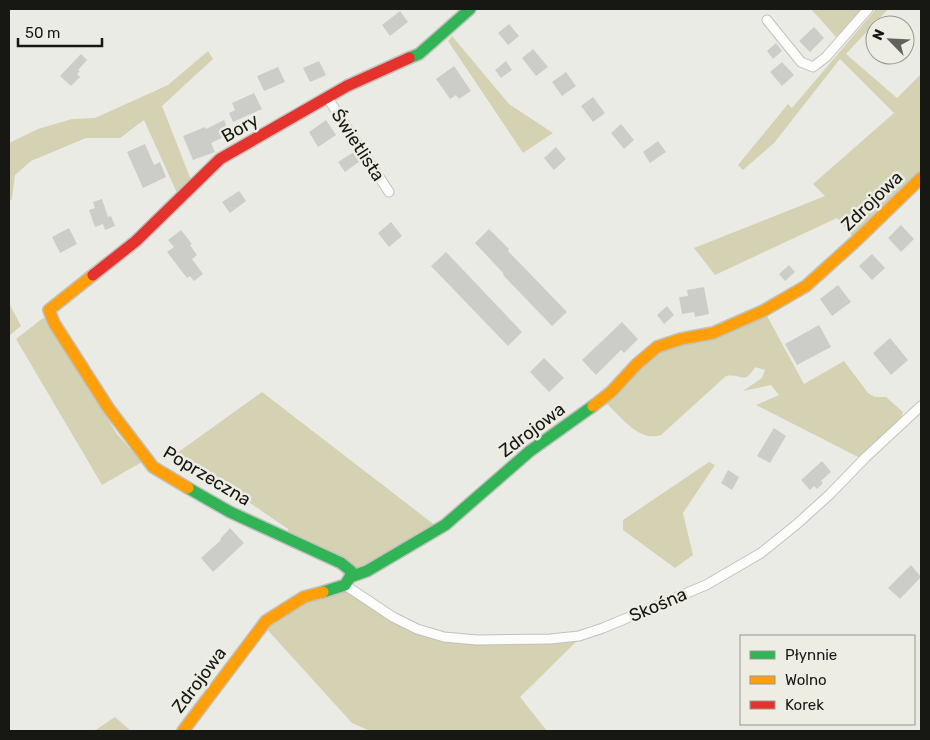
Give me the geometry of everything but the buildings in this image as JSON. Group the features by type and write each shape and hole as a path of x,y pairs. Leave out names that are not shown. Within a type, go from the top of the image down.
{"street":[{"name":"Bory","path":"49,310 136,241 220,159 347,86 419,54 470,9"},
{"path":"767,20 801,62 813,66 826,57 868,9"},
{"name":"Świetlista","path":"327,97 389,192"},
{"name":"Zdrojowa","path":"183,731 266,621 304,598 367,571 445,525 530,451 611,392 636,364 657,347 681,339 713,333 763,311 806,286 921,178"},
{"name":"Poprzeczna","path":"49,310 54,323 109,408 153,467 230,512 341,563 351,571 347,581"},
{"name":"Skośna","path":"347,581 393,617 417,630 444,637 477,640 579,636 706,585 761,553 829,495 866,457 921,406"}],"shaded area":[{"path":"811,9 859,9 861,11 836,37"},
{"path":"876,9 888,9 882,15 871,15"},
{"path":"865,22 865,34 846,54 897,98 921,74 921,177 854,238 837,218 715,275 694,248 825,196 813,184 894,113 840,59 774,143 743,170 738,165 788,104 792,108"},
{"path":"452,36 509,104 553,133 523,153 448,41"},
{"path":"208,51 213,59 162,106 191,180 177,193 144,120 120,138 86,138 31,161 15,175 12,199 9,202 9,143 38,129 72,119 95,118 168,85"},
{"path":"9,303 21,326 9,336"},
{"path":"767,316 804,384 844,361 868,393 875,397 886,397 903,412 900,421 860,458 756,405 779,395 771,385 743,391 762,378 765,370 755,367 748,376 742,378 726,376 661,435 653,436 639,433 607,403 608,399 657,350 712,337"},
{"path":"43,318 46,319 117,434 142,462 102,485 16,339"},
{"path":"262,392 436,526 358,569 287,536 288,529 177,453"},
{"path":"709,462 715,465 683,513 693,555 675,568 623,530 623,520"},
{"path":"346,591 404,626 426,636 579,639 520,697 547,731 370,731 352,723 264,626 304,601"},
{"path":"115,717 131,731 94,731"}],"traffic: fast":[{"path":"409,58 419,54 470,9"},
{"path":"323,592 345,585 350,577 367,571 445,525 530,451 593,406"},
{"path":"188,488 230,512 341,563 351,571 350,577"}],"traffic: slow":[{"path":"593,406 611,392 637,364 657,347 681,339 713,333 763,311 806,286 921,178"},
{"path":"93,275 49,310 54,323 109,409 153,467 188,488"},
{"path":"183,731 266,621 304,597 323,592"}],"traffic: jam":[{"path":"93,275 136,241 220,159 347,86 409,58"}]}
